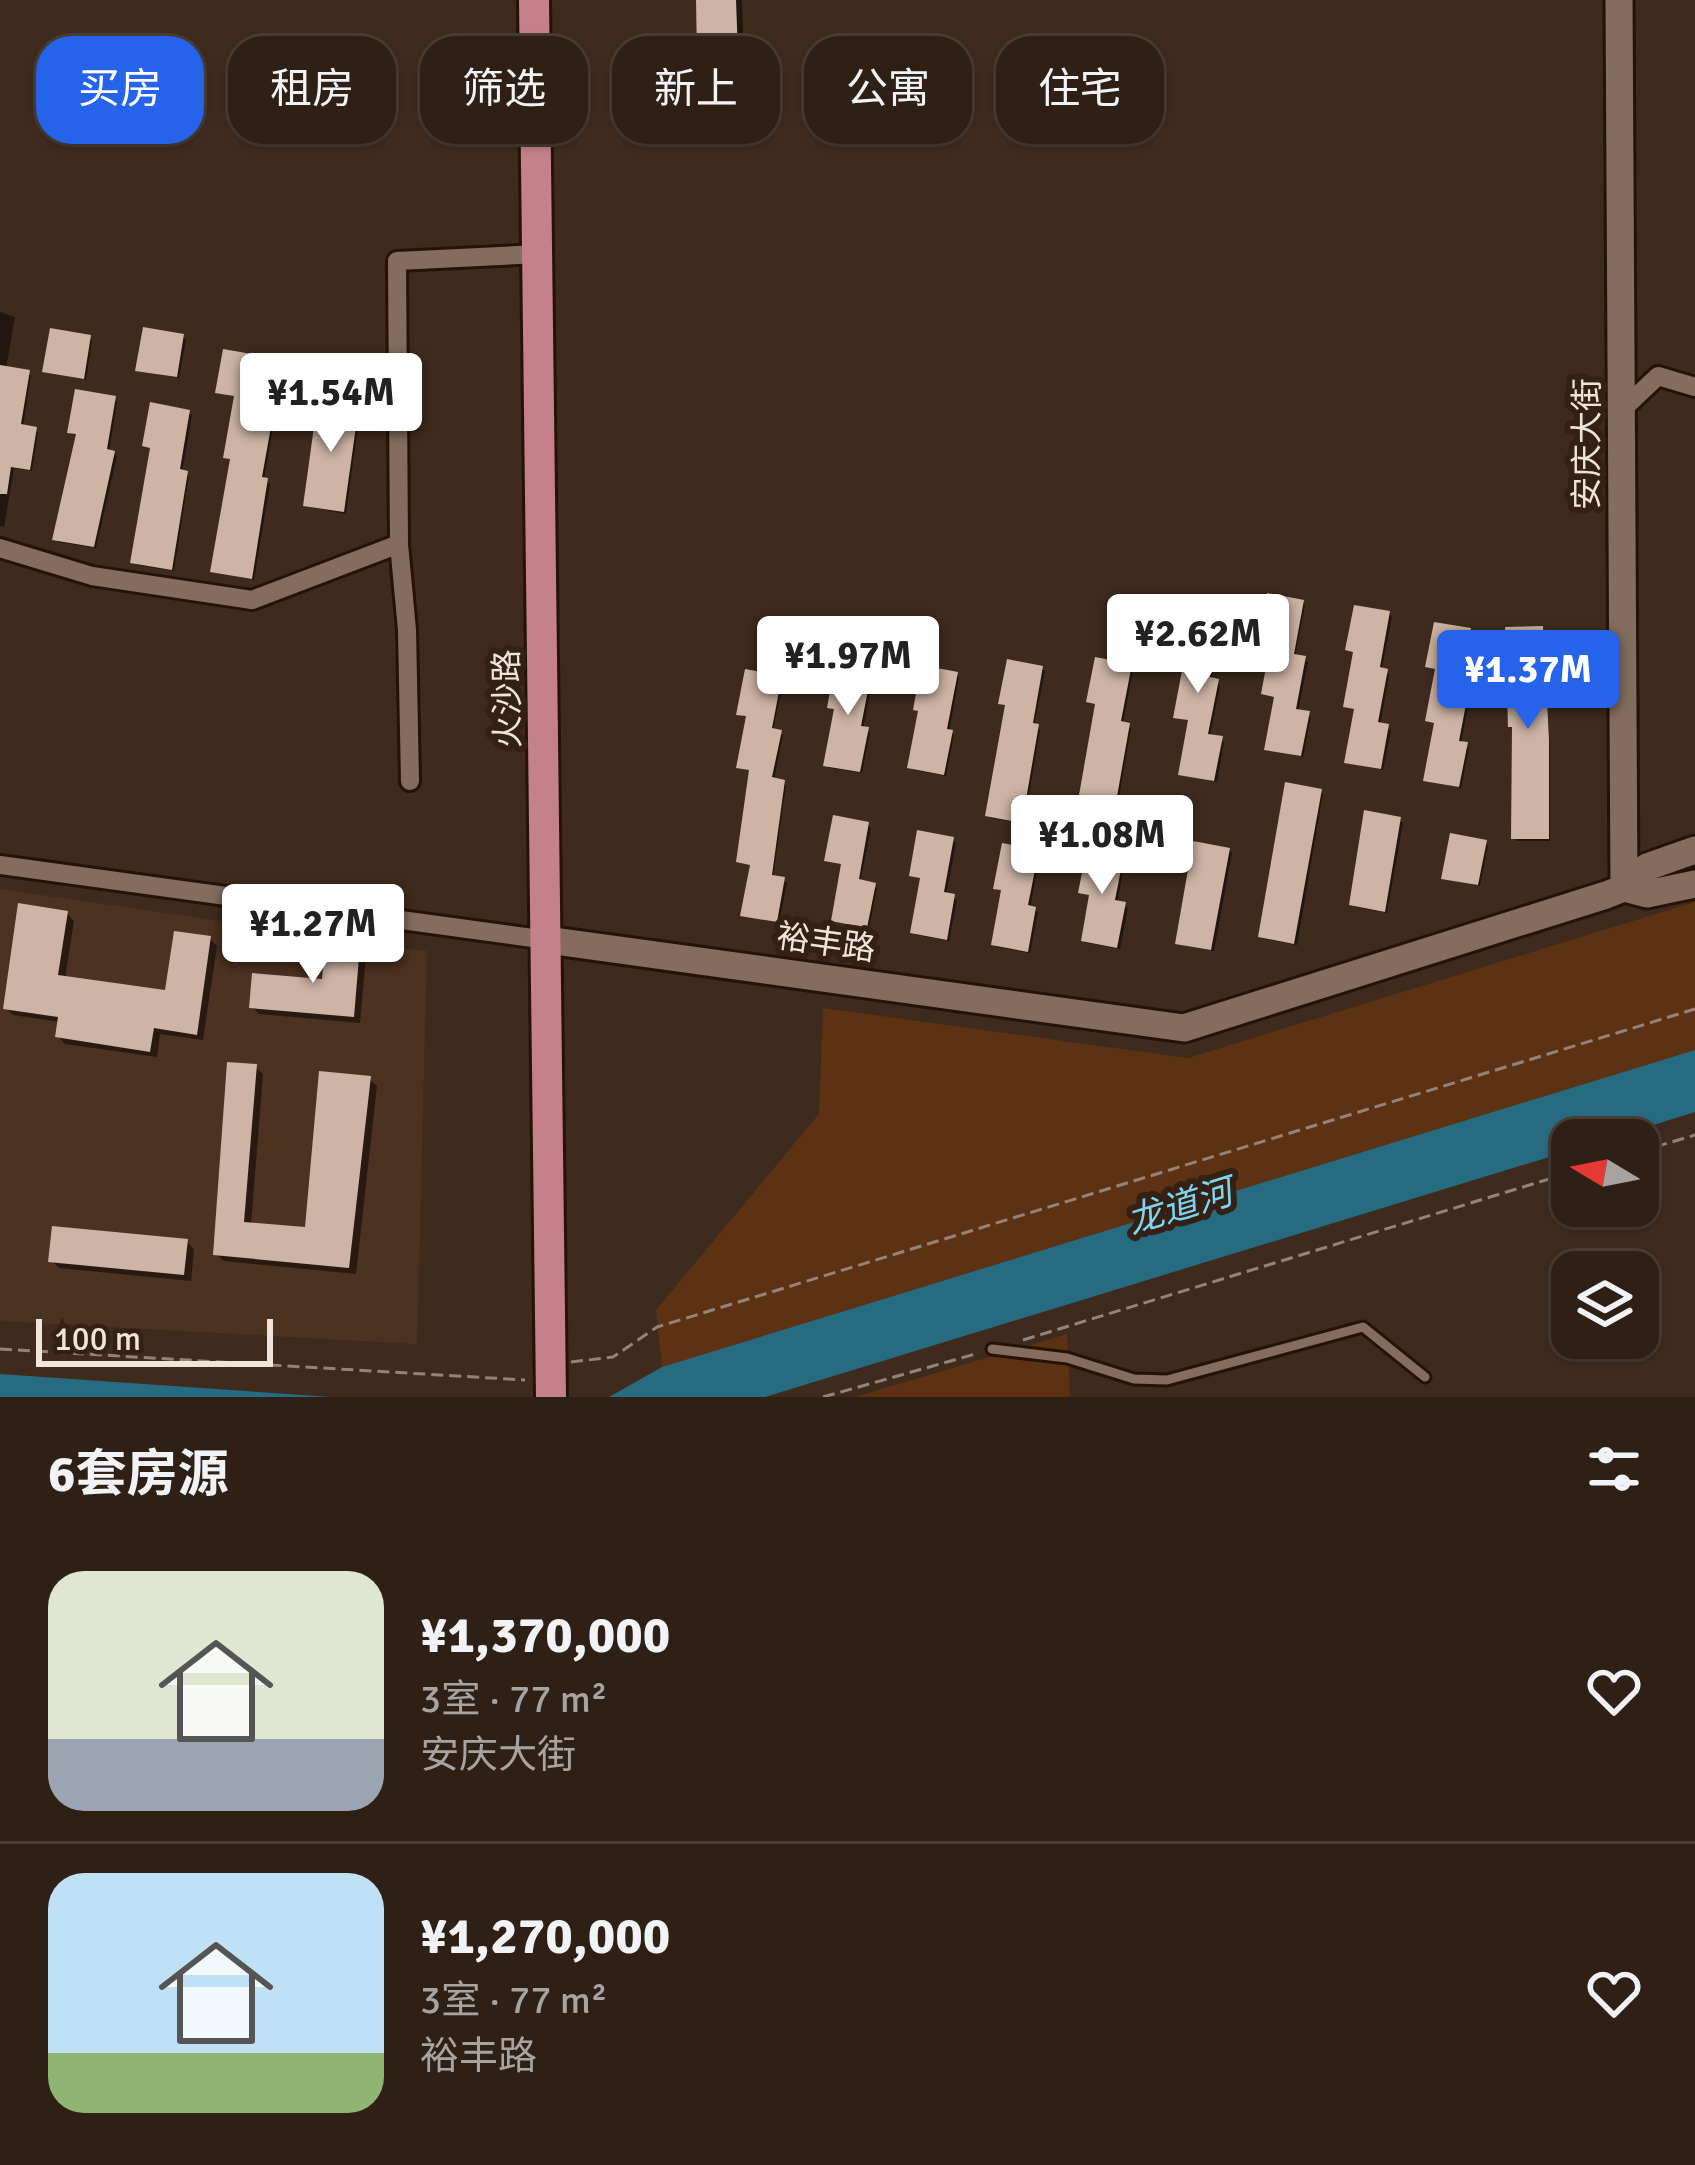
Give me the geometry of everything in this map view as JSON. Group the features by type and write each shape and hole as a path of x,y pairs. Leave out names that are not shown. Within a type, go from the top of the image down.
{"main road":[{"name":"火沙路","path":"516,0 529,255"},
{"name":"火沙路","path":"534,0 529,255 542,1384"}],"street":[{"name":"安庆大街","path":"1619,0 1624,888"},
{"path":"410,781 399,544 397,261 529,255"},
{"path":"1623,409 1658,376 1695,387"},
{"path":"0,548 92,576 252,600 399,544"},
{"name":"裕丰路","path":"0,865 1184,1028 1624,888 1647,867 1695,850"},
{"name":"裕丰路","path":"1624,888 1647,894 1695,884"}],"lane":[{"path":"992,1348 1067,1358 1134,1379 1167,1380 1363,1327 1425,1376"}],"path":[{"path":"0,1349 542,1384 613,1357 657,1327 1695,1009"},
{"path":"1659,1146 1695,1135"},
{"path":"824,1397 1551,1178"}],"shaded area":[{"path":"0,889 427,951 417,1344 0,1321"},
{"path":"1695,902 1695,1050 662,1367 656,1310 819,1114 823,1008 1188,1058"},
{"path":"1067,1334 1070,1397 855,1397"}],"water":[{"name":"龙道河","path":"1695,1050 1695,1112 1659,1123 1659,1119 1551,1119 1551,1156 765,1397 609,1397 662,1367"},
{"path":"0,1374 331,1397 0,1397"}],"building":[{"path":"696,0 736,0 737,36 697,36"},
{"path":"143,327 184,334 177,377 135,371"},
{"path":"50,328 91,335 84,379 42,372"},
{"path":"223,349 264,356 254,418 272,421 252,579 210,572 230,459 223,458 234,396 215,393"},
{"path":"0,365 30,370 21,424 37,427 30,470 11,467 7,494 0,494"},
{"path":"75,389 116,396 107,449 115,451 94,547 52,540 76,434 67,433"},
{"path":"318,398 359,405 344,512 303,506"},
{"path":"150,402 190,410 180,469 188,471 172,570 130,563 150,448 142,446"},
{"path":"1267,593 1304,600 1294,654 1306,656 1296,709 1310,711 1301,756 1264,750 1274,697 1261,694 1271,640 1259,638"},
{"path":"1354,605 1390,611 1380,667 1388,669 1378,722 1389,724 1381,769 1344,763 1354,709 1343,707 1353,652 1345,650"},
{"path":"1184,613 1221,620 1210,677 1219,679 1208,734 1223,736 1214,781 1178,775 1188,720 1173,718 1184,660 1175,659"},
{"path":"1434,622 1471,628 1460,681 1470,683 1459,741 1468,742 1459,787 1423,781 1434,723 1425,721 1435,669 1425,667"},
{"path":"1543,626 1549,839 1511,839 1512,727 1508,727 1505,627"},
{"path":"1095,657 1132,664 1121,721 1130,723 1112,825 1075,818 1095,704 1086,702"},
{"path":"1007,659 1043,666 1033,723 1039,724 1022,823 985,816 1005,705 998,704"},
{"path":"835,663 872,670 861,726 869,727 860,772 823,766 834,709 827,708"},
{"path":"921,665 958,672 944,775 907,768"},
{"path":"745,669 782,676 772,728 782,730 772,777 785,780 772,875 785,877 777,922 740,916 750,865 736,862 749,770 736,768 746,716 736,715"},
{"path":"1285,782 1322,789 1294,944 1258,937"},
{"path":"1364,810 1401,817 1385,912 1349,905"},
{"path":"833,815 869,822 859,879 876,883 867,928 831,921 841,864 824,861"},
{"path":"917,830 954,837 944,892 955,894 947,940 910,933 920,878 909,876"},
{"path":"1450,833 1487,840 1478,885 1441,879"},
{"path":"1193,841 1230,848 1211,950 1175,944"},
{"path":"1002,843 1039,850 1028,905 1036,907 1028,952 991,945 1001,890 993,889"},
{"path":"1087,847 1124,854 1115,900 1126,902 1117,948 1081,941 1089,895 1078,893"},
{"path":"18,903 68,911 58,975 165,990 174,931 211,936 197,1035 154,1028 150,1052 55,1037 58,1017 3,1009"},
{"path":"325,942 360,945 354,1017 249,1008 252,973 322,979"},
{"path":"227,1062 257,1064 244,1222 305,1227 319,1071 371,1076 349,1268 213,1255"},
{"path":"52,1226 188,1239 184,1275 48,1262"}]}
